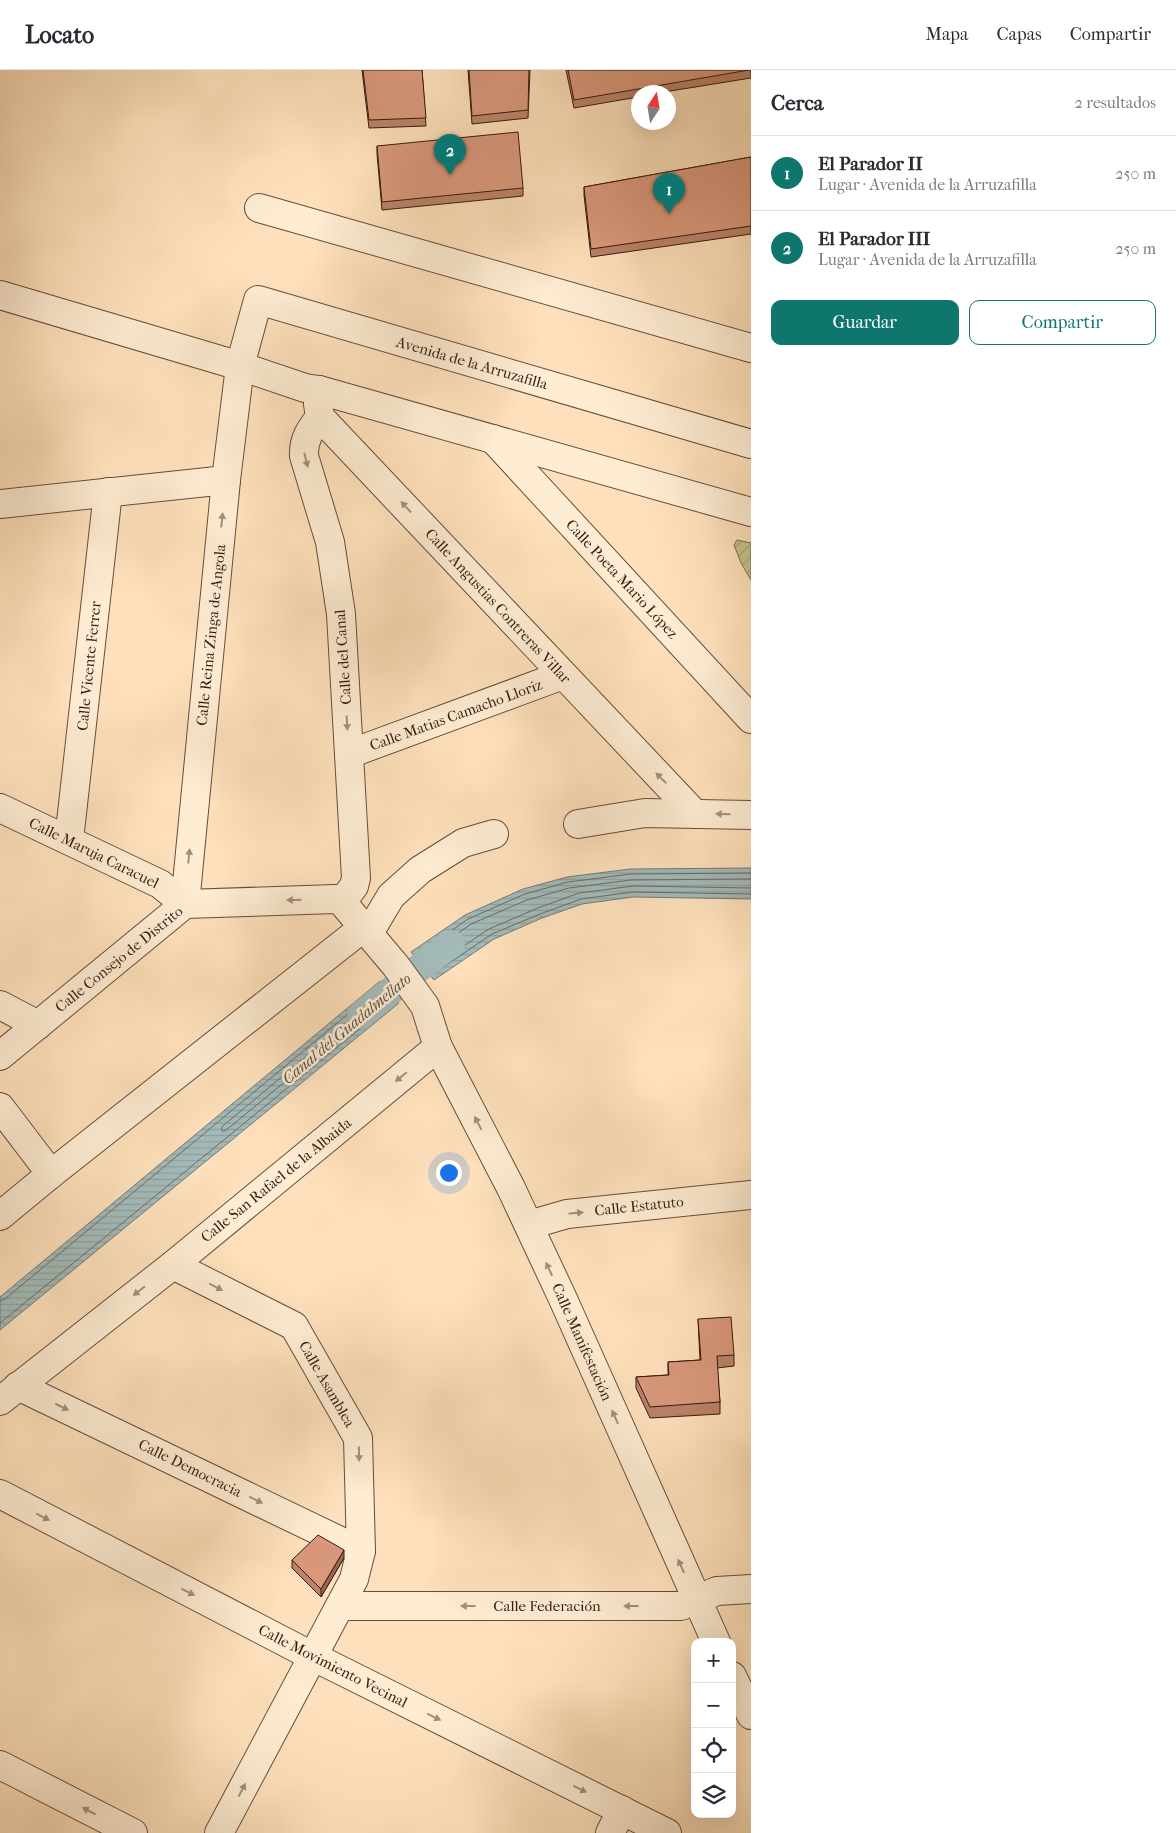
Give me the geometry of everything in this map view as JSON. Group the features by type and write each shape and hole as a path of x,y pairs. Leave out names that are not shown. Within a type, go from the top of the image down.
{"street":[{"path":"259,208 751,348"},
{"path":"0,295 240,366 305,388 319,390 751,512"},
{"name":"Avenida de la Arruzafilla","path":"240,366 258,300 751,444"},
{"name":"Calle Reina Zinga de Angola","path":"184,904 226,480 240,366"},
{"path":"319,390 318,404 320,417"},
{"name":"Calle Angustias Contreras Villar","path":"320,417 695,814"},
{"name":"Calle del Canal","path":"320,417 308,432 304,456 330,542 340,605 356,878 354,886 342,902"},
{"name":"Calle Poeta Mario López","path":"493,439 751,719"},
{"path":"0,504 226,480"},
{"name":"Calle Vicente Ferrer","path":"70,840 108,492"},
{"name":"Calle Matias Camacho Lloriz","path":"349,754 563,675"},
{"name":"Calle Maruja Caracuel","path":"0,808 160,884 184,904"},
{"path":"578,824 646,813 751,815"},
{"path":"0,1216 50,1174 366,930 391,896 420,870 463,843 494,834"},
{"name":"Calle Consejo de Distrito","path":"0,1056 184,904 335,899 342,902"},
{"path":"342,902 425,1006 438,1046"},
{"path":"0,1005 38,1025"},
{"name":"Calle Manifestación","path":"438,1046 529,1226 714,1638"},
{"name":"Calle San Rafael de la Albaida","path":"9,1394 173,1265 438,1046"},
{"path":"0,1107 50,1174"},
{"name":"Calle Estatuto","path":"529,1226 567,1214 751,1195"},
{"name":"Calle Asamblea","path":"173,1265 294,1326 358,1438 361,1551 354,1579 219,1833"},
{"name":"Calle Democracia","path":"9,1394 361,1551"},
{"name":"Calle Movimiento Vecinal","path":"0,1494 312,1656 616,1821 667,1833"},
{"name":"Calle Federación","path":"340,1606 681,1606 717,1591 751,1589"},
{"path":"735,1683 751,1715"},
{"path":"0,1765 133,1833"}],"shaded area":[{"path":"737,540 751,543 751,580 741,563 734,545"}],"water":[{"path":"751,868 751,899 633,897 582,904 542,918 494,939 434,980 411,952 465,915 523,889 567,877 630,869"},
{"path":"380,981 399,1003 0,1330 0,1297"}],"building":[{"path":"363,70 422,70 426,118 369,120"},
{"path":"469,70 529,70 528,110 472,116"},
{"path":"568,70 749,70 662,85 631,85 631,90 574,100"},
{"path":"518,132 523,188 382,202 377,146"},
{"path":"751,157 751,226 591,249 584,187"},
{"path":"731,1317 734,1355 717,1356 720,1402 650,1407 636,1377 669,1375 668,1362 701,1360 698,1319"},
{"path":"318,1535 344,1550 321,1589 292,1560"}],"waterway":[{"name":"Canal del Guadalmellato","path":"361,1015 451,944"}],"place":[{"name":"El Parador III","path":"450,175"},
{"name":"El Parador II","path":"669,214"}]}
